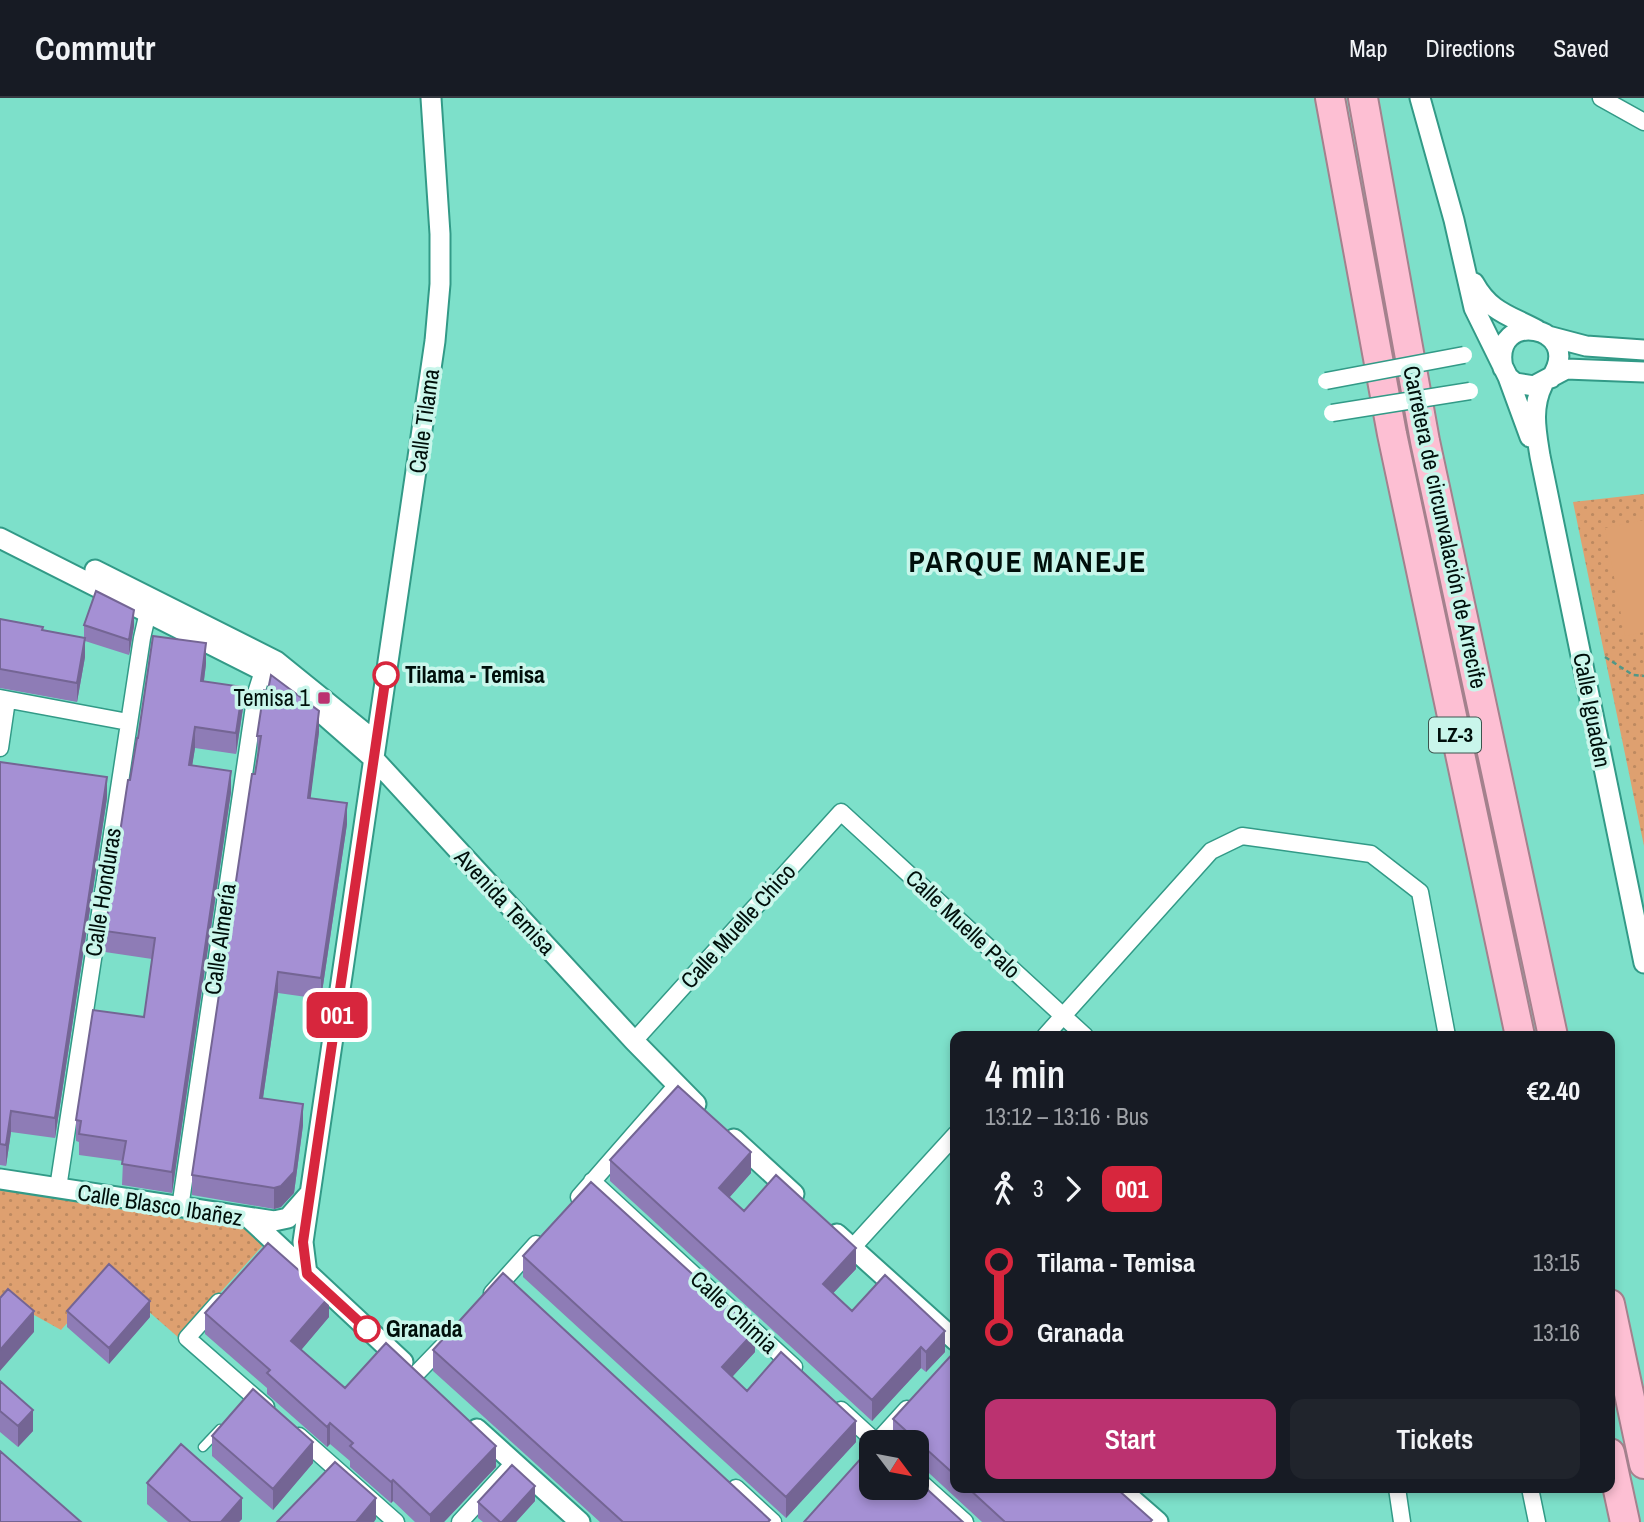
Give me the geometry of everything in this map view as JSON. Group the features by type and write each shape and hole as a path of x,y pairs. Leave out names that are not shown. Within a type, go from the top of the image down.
{"highway":[{"name":"Carretera de circunvalación de Arrecife","path":"1330,98 1392,434 1519,1031"},
{"name":"Carretera de circunvalación de Arrecife","path":"1363,98 1425,441 1552,1031"},
{"path":"1615,1328 1644,1464"},
{"path":"1615,1476 1625,1522"}],"street":[{"name":"Calle Tilama","path":"307,1274 303,1242 435,341 440,284 440,234 431,98"},
{"path":"1420,98 1467,270 1483,299 1493,308 1543,333 1558,351 1556,370 1547,381"},
{"path":"1601,98 1644,122"},
{"name":"Calle Iguaden","path":"1467,270 1475,308 1540,456"},
{"path":"1644,350 1586,346 1528,329 1511,336 1502,351 1505,373 1524,386 1547,381 1566,369 1644,372"},
{"path":"1326,381 1464,355"},
{"name":"Calle Iguaden","path":"1547,381 1538,394 1535,416 1540,456 1643,953"},
{"path":"1332,413 1470,391"},
{"name":"Avenida Temisa","path":"0,523 150,605 263,671 375,751"},
{"name":"Avenida Temisa","path":"0,538 263,653 288,668 375,751 677,1086 803,1203"},
{"name":"Calle Honduras","path":"58,1188 128,722 150,605"},
{"name":"Calle Almería","path":"180,1208 254,707 263,671"},
{"path":"0,748 4,699 128,722"},
{"name":"Calle Muelle Chico","path":"634,1041 841,812"},
{"name":"Calle Muelle Palo","path":"841,812 1080,1031"},
{"path":"1050,1031 1211,851 1242,836 1371,853 1420,892 1446,1031"},
{"path":"566,1211 677,1086"},
{"path":"852,1248 950,1142"},
{"name":"Calle Blasco Ibañez","path":"0,1179 274,1222 288,1218 310,1193"},
{"name":"Calle Chimia","path":"592,1181 805,1377"},
{"path":"250,1219 269,1247 307,1274 421,1379 461,1326"},
{"path":"823,1221 950,1336"},
{"path":"478,1307 510,1283 549,1230"},
{"path":"230,1290 187,1338 246,1398 286,1425 329,1470 396,1522"},
{"path":"887,1430 920,1394"},
{"path":"825,1395 863,1430"},
{"path":"466,1419 580,1522"},
{"path":"460,1522 514,1463"},
{"path":"721,1475 773,1522"},
{"path":"929,1490 965,1522"},
{"path":"1125,1493 1158,1522"},
{"path":"1398,1493 1402,1522"},
{"path":"1531,1493 1537,1522"}],"lane":[{"path":"203,1447 226,1421"}],"path":[{"path":"1605,657 1633,675 1644,676"}],"shaded area":[{"path":"1644,494 1644,846 1573,502"},
{"path":"1644,520 1644,632 1625,636 1605,528"},
{"path":"0,1190 251,1230 265,1243 179,1338 109,1277 61,1330 11,1302 0,1313"}],"building":[{"path":"96,591 134,610 129,640 84,625"},
{"path":"0,619 85,638 77,683 0,669"},
{"path":"153,636 206,643 201,681 243,687 236,733 195,727 189,765 231,771 172,1172 122,1164 126,1141 79,1134 81,1121 76,1120 93,1010 144,1017 155,938 105,931"},
{"path":"271,675 319,711 308,798 347,803 321,978 278,972 260,1098 303,1104 294,1172 281,1186 274,1188 192,1175 252,774 255,774 261,736 257,736 264,690 268,690"},
{"path":"0,762 107,777 55,1118 11,1111 6,1145 0,1144"},
{"path":"678,1086 751,1152 719,1188 744,1211 776,1175 856,1248 823,1284 852,1311 885,1275 945,1331 926,1352 921,1347 872,1400 610,1160"},
{"path":"591,1182 755,1331 722,1367 747,1391 781,1352 856,1421 786,1497 523,1256"},
{"path":"268,1243 329,1297 291,1341 345,1388 386,1343 496,1446 430,1515 393,1480 391,1482 350,1446 353,1443 330,1423 327,1427 267,1373 270,1370 205,1313"},
{"path":"109,1264 150,1301 109,1348 67,1311"},
{"path":"503,1273 770,1520 623,1522 433,1350"},
{"path":"8,1289 34,1311 0,1350 0,1298"},
{"path":"950,1357 950,1471 929,1452 929,1430 905,1430 893,1419"},
{"path":"0,1381 33,1410 18,1426 0,1411"},
{"path":"253,1389 313,1442 273,1489 212,1436"},
{"path":"181,1444 242,1498 221,1522 191,1522 147,1483"},
{"path":"0,1451 81,1522 0,1522"},
{"path":"859,1461 859,1500 929,1500 929,1491 963,1522 804,1522"},
{"path":"335,1462 376,1498 356,1522 277,1522"},
{"path":"512,1465 535,1486 500,1522 478,1502"},
{"path":"973,1493 1122,1493 1152,1520 1150,1522 1005,1522"}],"bus line":[{"name":"001","path":"367,1329 307,1274 303,1242 386,675"}],"place":[{"name":"Tilama - Temisa","path":"386,675"},
{"name":"Temisa 1","path":"324,698"},
{"name":"Granada","path":"367,1329"}],"district":[{"name":"PARQUE MANEJE","path":"1028,562"}]}
